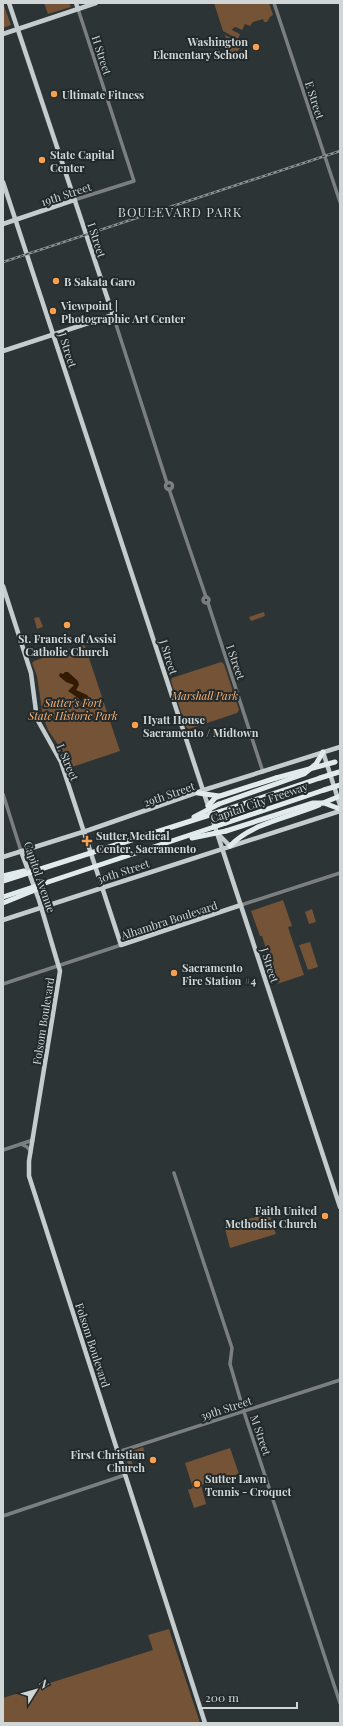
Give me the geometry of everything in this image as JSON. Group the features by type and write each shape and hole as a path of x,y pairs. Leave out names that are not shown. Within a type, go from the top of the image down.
{"highway":[{"path":"181,823 219,804 304,774 316,764 323,752"},
{"path":"208,806 215,798 220,796 276,778 338,762"},
{"name":"Capital City Freeway","path":"3,881 339,772"},
{"name":"Capital City Freeway","path":"3,897 340,785"},
{"path":"202,793 220,796"},
{"path":"230,846 235,841 256,829 340,796"},
{"path":"175,841 226,832 313,803 324,803 340,810"},
{"path":"3,876 48,866"},
{"path":"3,903 56,880"}],"main road":[{"name":"I Street","path":"9,3 112,315"},
{"name":"H Street","path":"76,3 78,9"},
{"path":"3,34 96,3"},
{"name":"J Street","path":"3,182 202,793 208,806 219,844 223,849 340,1207"},
{"name":"19th Street","path":"3,224 74,200"},
{"path":"3,351 112,315"},
{"name":"L Street","path":"3,586 31,673 37,719 61,762 121,945"},
{"name":"29th Street","path":"3,857 21,850 84,832 340,747"},
{"path":"323,752 340,805"},
{"name":"30th Street","path":"3,920 340,810"},
{"path":"217,833 230,846"},
{"name":"Capitol Avenue","path":"21,850 60,965"},
{"name":"Alhambra Boulevard","path":"121,945 241,905"},
{"name":"Folsom Boulevard","path":"60,965 29,1166 30,1180 205,1723"}],"street":[{"name":"E Street","path":"274,3 340,202"},
{"name":"H Street","path":"78,9 134,181"},
{"name":"19th Street","path":"74,200 134,181"},
{"name":"I Street","path":"112,315 167,483 165,487 169,489 206,597 203,601 208,603 263,772"},
{"name":"Capitol Avenue","path":"3,794 21,850"},
{"name":"Alhambra Boulevard","path":"241,905 340,873"},
{"name":"Alhambra Boulevard","path":"3,984 121,945"},
{"path":"3,1150 33,1140"},
{"path":"20,1144 27,1147 31,1152"},
{"name":"M Street","path":"174,1173 232,1348 230,1364 244,1412 340,1703"},
{"name":"39th Street","path":"118,1452 340,1380"},
{"path":"3,1516 125,1475"}],"green space":[{"path":"3,3 11,25 3,28"},
{"path":"44,3 69,3 71,7 48,14"},
{"path":"214,3 269,3 273,15 267,22 264,22 263,19 253,22 250,26 245,24 242,30 236,27 233,28 232,30 240,34 238,39 223,31"},
{"path":"225,35 234,40 232,44 240,48 238,51 231,54"},
{"path":"264,612 265,616 251,621 249,617"},
{"path":"39,617 43,627 37,629 34,618"},
{"name":"Sutter's Fort State Historic Park","path":"82,644 85,646 120,751 69,768 66,767 66,762 60,752 61,749 48,730 43,717 37,676 32,663"},
{"name":"Marshall Park","path":"221,662 224,664 239,710 237,713 189,729 186,727 171,681 172,678"},
{"path":"283,900 292,926 288,927 304,975 277,984 262,936 260,936 251,911"},
{"path":"312,909 316,922 309,924 305,912"},
{"path":"310,942 318,967 308,970 299,945"},
{"path":"269,1213 276,1234 230,1248 224,1225 229,1228 242,1221"},
{"path":"143,1447 145,1453 140,1456 131,1457 133,1468 130,1472 125,1454"},
{"path":"230,1448 239,1474 201,1485 206,1504 194,1508 188,1490 193,1488 185,1463"},
{"path":"169,1629 200,1723 3,1723 3,1698 153,1650 148,1635"}],"shaded area":[{"path":"68,672 78,681 79,685 76,690 87,695 92,701 90,705 85,705 68,691 74,685 66,682 59,676 60,673 63,674"}],"railway":[{"path":"3,262 340,151"}],"place":[{"name":"Washington Elementary School","path":"256,47"},
{"name":"Ultimate Fitness","path":"54,94"},
{"name":"State Capital Center","path":"42,160"},
{"name":"B Sakata Garo","path":"56,281"},
{"name":"Viewpoint | Photographic Art Center","path":"53,311"},
{"name":"St. Francis of Assisi Catholic Church","path":"67,625"},
{"name":"Hyatt House Sacramento / Midtown","path":"135,725"},
{"name":"Sutter Medical Center, Sacramento","path":"87,841"},
{"name":"Sacramento Fire Station #4","path":"174,973"},
{"name":"Faith United Methodist Church","path":"325,1216"},
{"name":"First Christian Church","path":"153,1460"},
{"name":"Sutter Lawn Tennis - Croquet","path":"197,1484"}],"district":[{"name":"BOULEVARD PARK","path":"180,211"}]}
